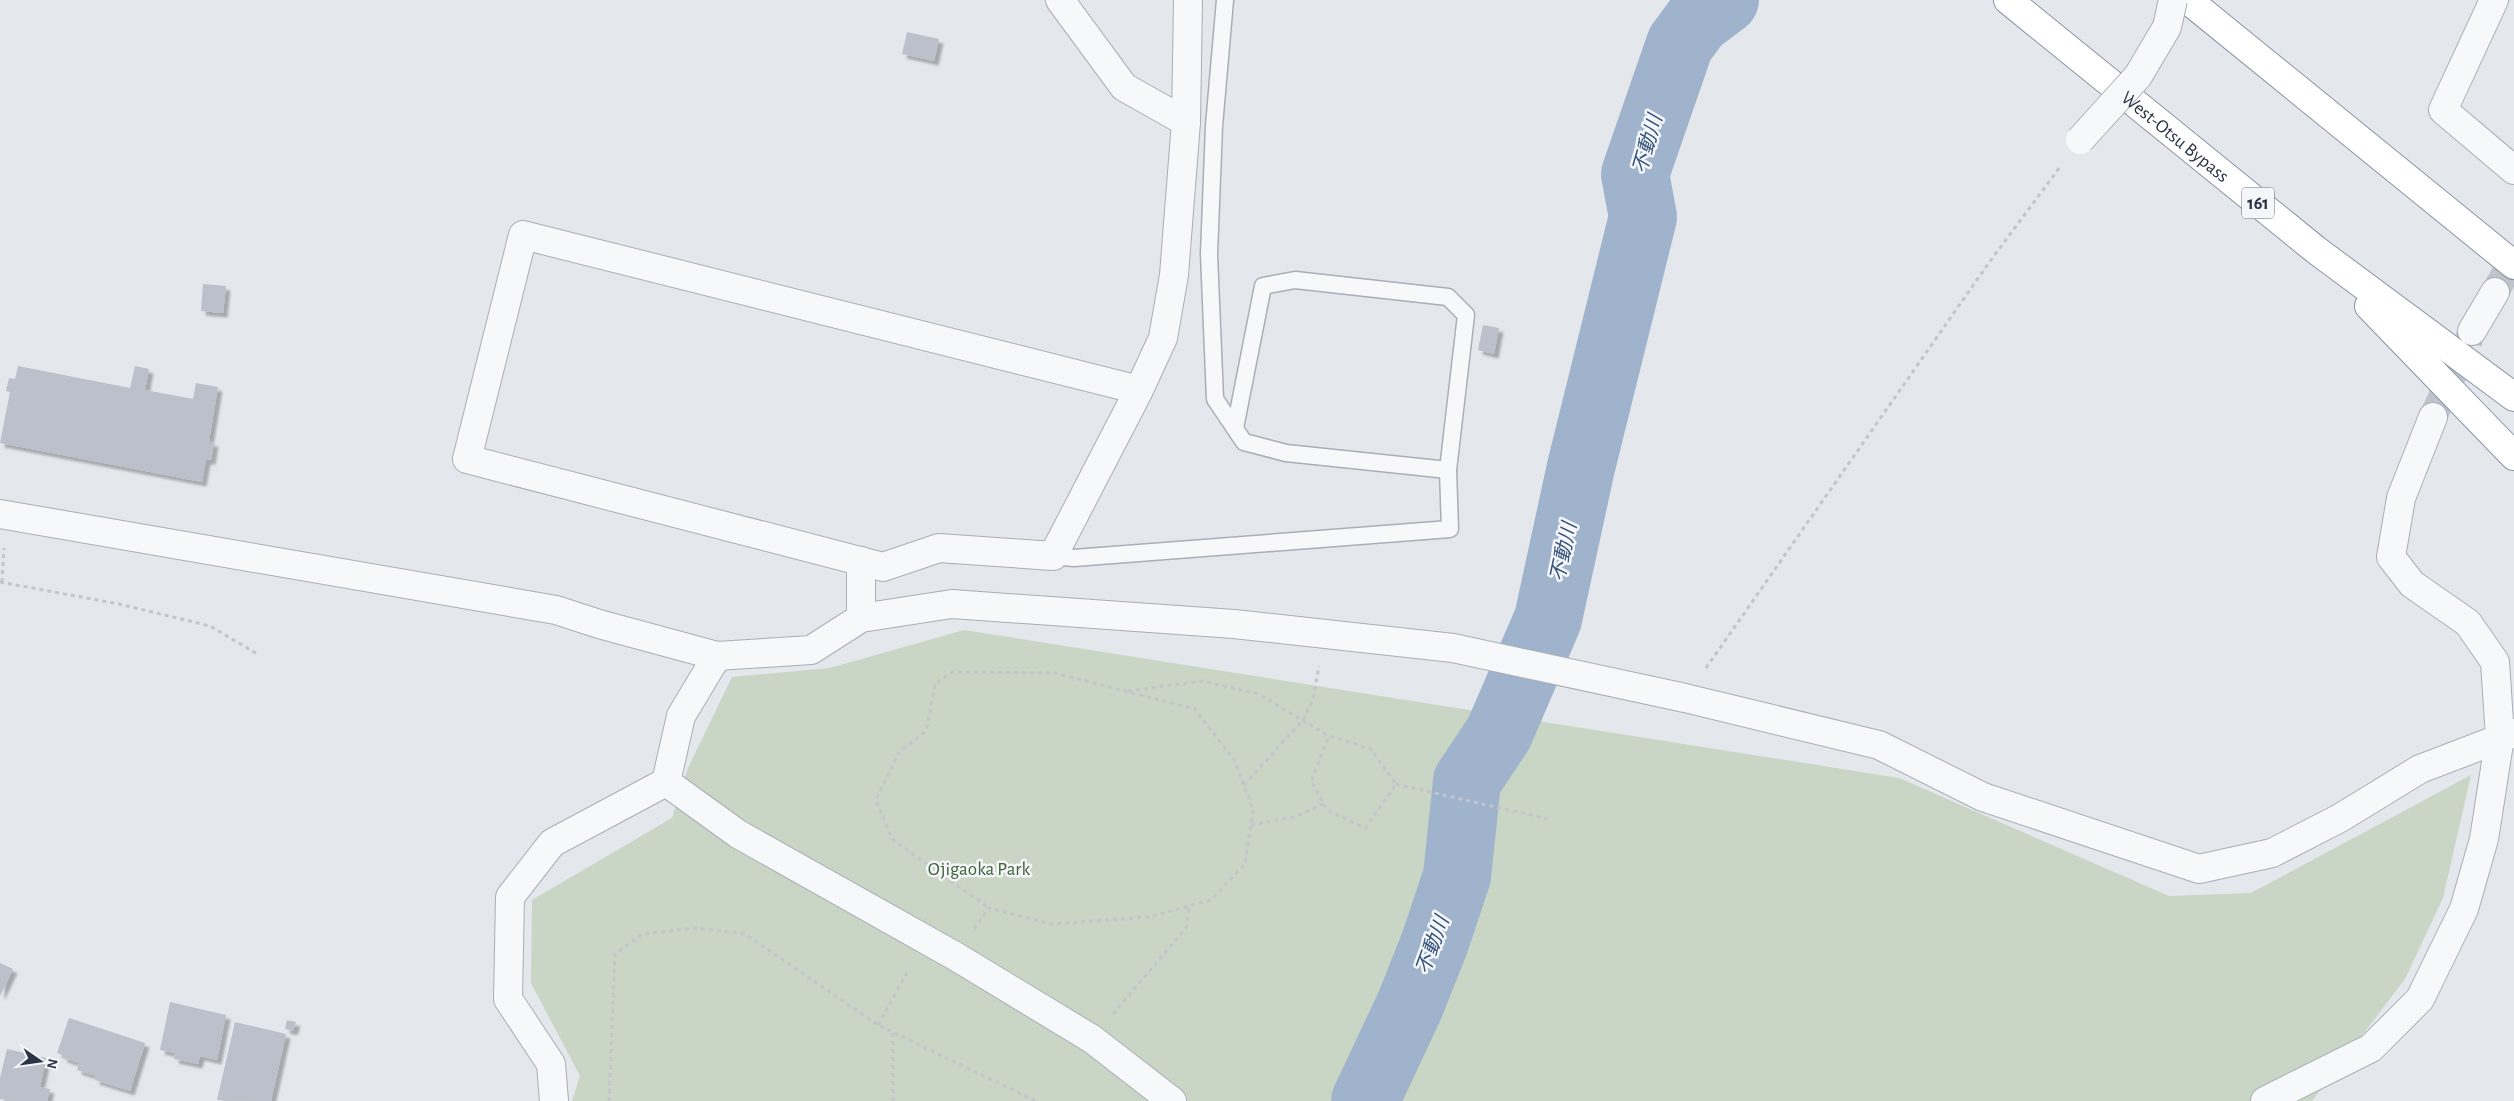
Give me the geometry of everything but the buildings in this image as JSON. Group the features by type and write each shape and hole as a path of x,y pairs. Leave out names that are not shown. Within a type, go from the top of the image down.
{"highway":[{"name":"West-Otsu Bypass","path":"2008,0 2316,250 2514,397"},
{"path":"2188,0 2514,265"},
{"path":"2316,250 2514,456"}],"street":[{"path":"1060,0 1124,88 1186,122"},
{"path":"1139,390 523,235 467,459 883,567 940,548 1053,556 1139,390 1162,338 1174,275 1186,122 1188,0"},
{"path":"2080,140 2138,76 2168,27 2173,0"},
{"path":"2494,0 2443,110 2514,170"},
{"path":"2472,331 2495,292"},
{"path":"2265,1101 2371,1048 2420,999 2464,909 2484,839 2507,735 2495,662 2468,623 2412,584 2391,558 2401,498 2433,417"},
{"path":"0,514 556,610 599,624 717,656 811,650 861,618 952,604 1234,624 1453,648 1685,698 1879,745 1983,797 2199,869 2272,853 2340,818 2420,769 2507,735"},
{"path":"860,561 861,618"},
{"path":"554,1101 551,1064 508,999 510,897 552,843 666,782 681,716 717,656"},
{"path":"666,782 738,834 956,956 1092,1039 1172,1101"}],"lane":[{"path":"1225,0 1214,126 1209,254 1215,399 1244,442 1286,453 1448,470"},
{"path":"1053,556 1074,558 1450,529 1448,470 1466,316 1448,297 1295,280 1262,286 1235,428"}],"path":[{"path":"1685,698 1988,264 2080,140"},
{"path":"0,582 118,604 210,626 259,655"},
{"path":"1244,785 1303,720 1313,699 1325,634"},
{"path":"952,672 1055,673 1195,709 1235,761 1244,785 1253,810 1245,864 1211,900 1149,918 1052,924 989,908 892,839 876,800 899,752 926,731 935,684 952,672"},
{"path":"1124,691 1203,681 1258,694 1329,736 1370,749 1396,784 1548,819"},
{"path":"1329,736 1311,781 1327,810 1365,828 1396,784"},
{"path":"1251,825 1294,817 1324,804"},
{"path":"1092,1039 1186,928 1189,907"},
{"path":"956,956 989,908"},
{"path":"610,1101 615,954 642,934 696,928 745,934 878,1025 1036,1101"},
{"path":"878,1025 926,939"},
{"path":"893,1032 893,1101"}],"green space":[{"name":"Ojigaoka Park","path":"964,630 1899,778 2169,896 2251,893 2471,775 2443,898 2405,979 2312,1101 572,1101 580,1076 531,983 532,900 672,818 688,768 732,677 830,668"}],"waterway":[{"name":"不動川","path":"1365,1101 1410,1005 1435,942 1457,876 1467,781 1499,733 1548,619 1581,467 1643,217 1635,174 1680,44 1697,21 1725,0"}],"tunnel":[{"path":"2495,292 2514,258"},
{"path":"2433,417 2470,337"}]}
